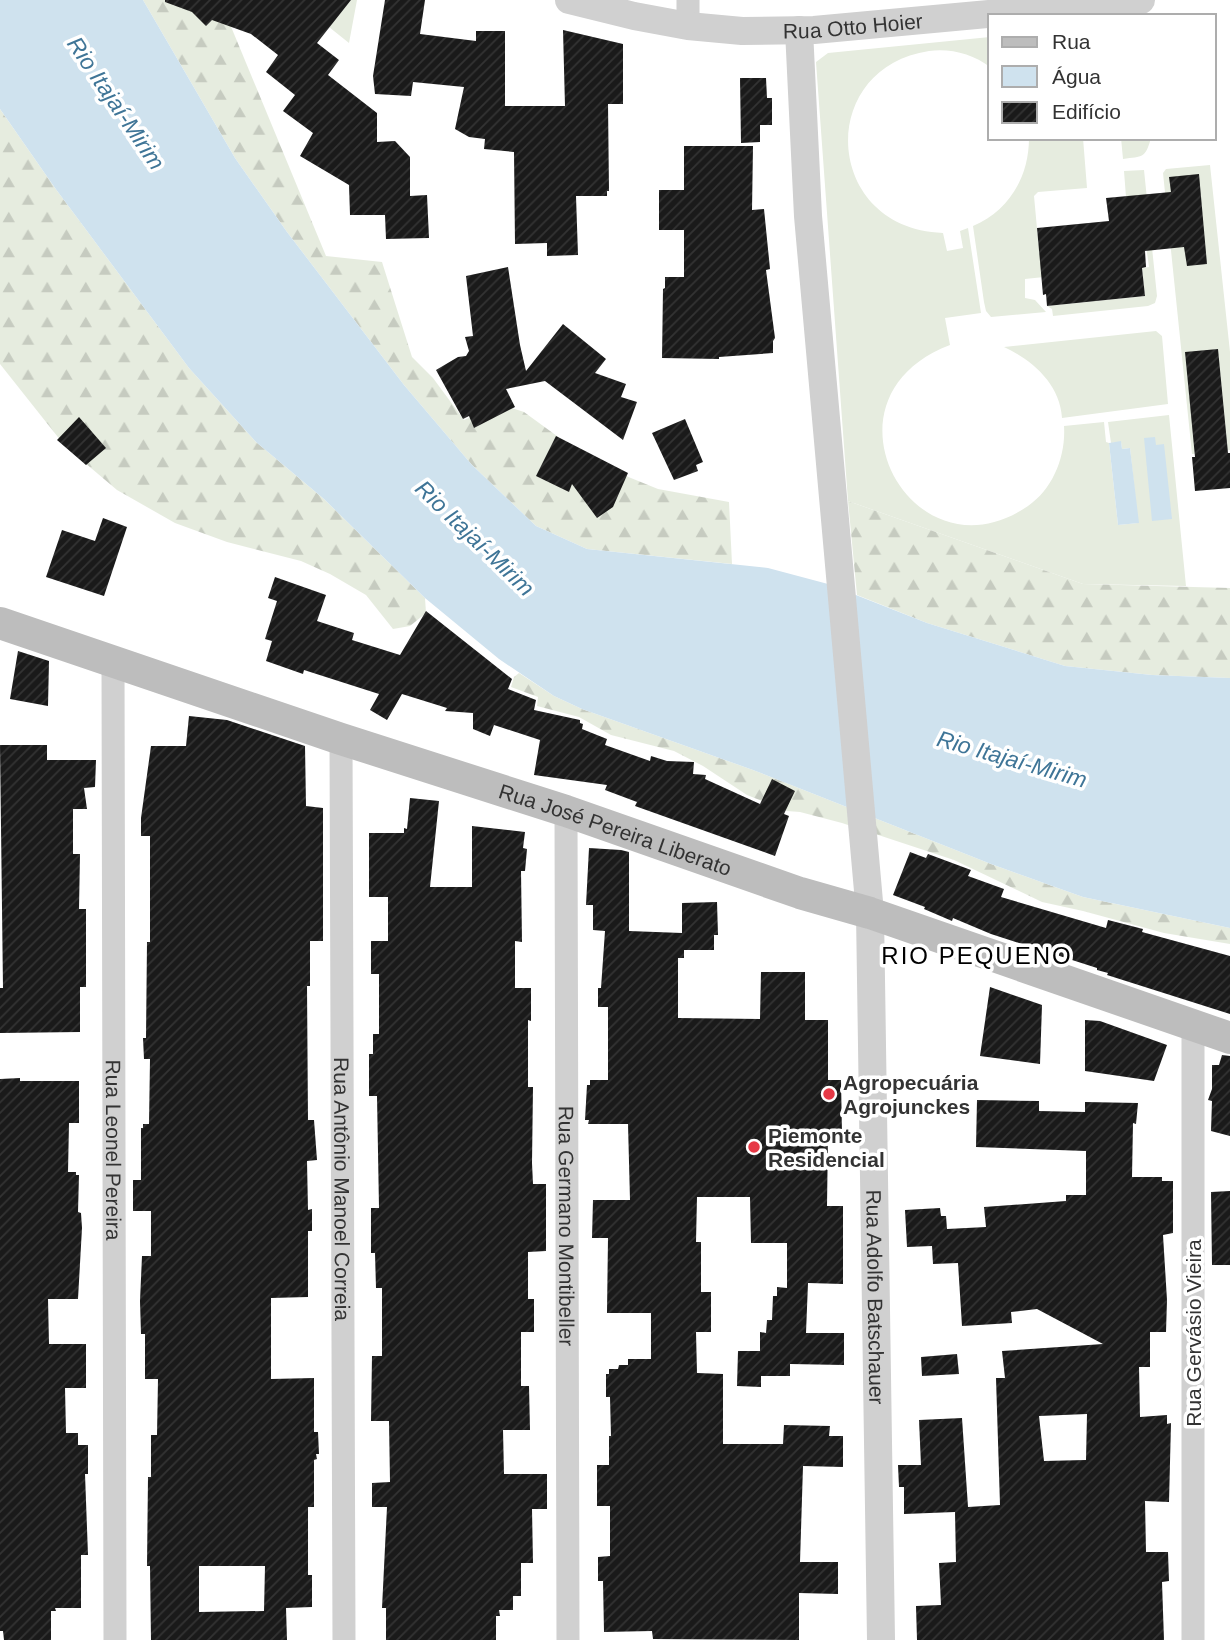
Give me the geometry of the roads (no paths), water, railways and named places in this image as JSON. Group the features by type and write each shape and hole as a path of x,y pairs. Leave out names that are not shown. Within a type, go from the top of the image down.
{"main road":[{"name":"Rua José Pereira Liberato","path":"0,623 341,739 566,811 800,893 870,912 1230,1038"}],"street":[{"name":"Rua Otto Hoier","path":"569,0 634,16 688,13 742,31 799,30 1140,0"},
{"name":"Rua Adolfo Batschauer","path":"799,30 808,216 870,912 881,1640"},
{"name":"Rua Leonel Pereira","path":"113,660 114,1640"},
{"name":"Rua Antônio Manoel Correia","path":"341,739 344,1640"},
{"name":"Rua Germano Montibeller","path":"566,811 568,1640"},
{"name":"Rua Gervásio Vieira","path":"1193,1025 1193,1640"}],"water":[{"name":"Rio Itajaí-Mirim","path":"0,0 143,0 235,158 287,232 404,385 472,465 536,526 587,549 768,568 828,584 927,623 1065,666 1152,675 1230,678 1230,928 1083,897 991,864 753,770 582,709 554,696 499,659 425,598 324,499 256,442 189,368 55,188 0,109"},
{"path":"1155,437 1156,445 1164,444 1172,519 1152,521 1144,438"},
{"path":"1121,441 1122,449 1130,448 1139,523 1118,525 1109,443"}],"place":[{"name":"Agropecuária Agrojunckes","path":"829,1094"},
{"name":"Piemonte Residencial","path":"754,1147"}],"district":[{"name":"RIO PEQUENO","path":"977,955"}]}
